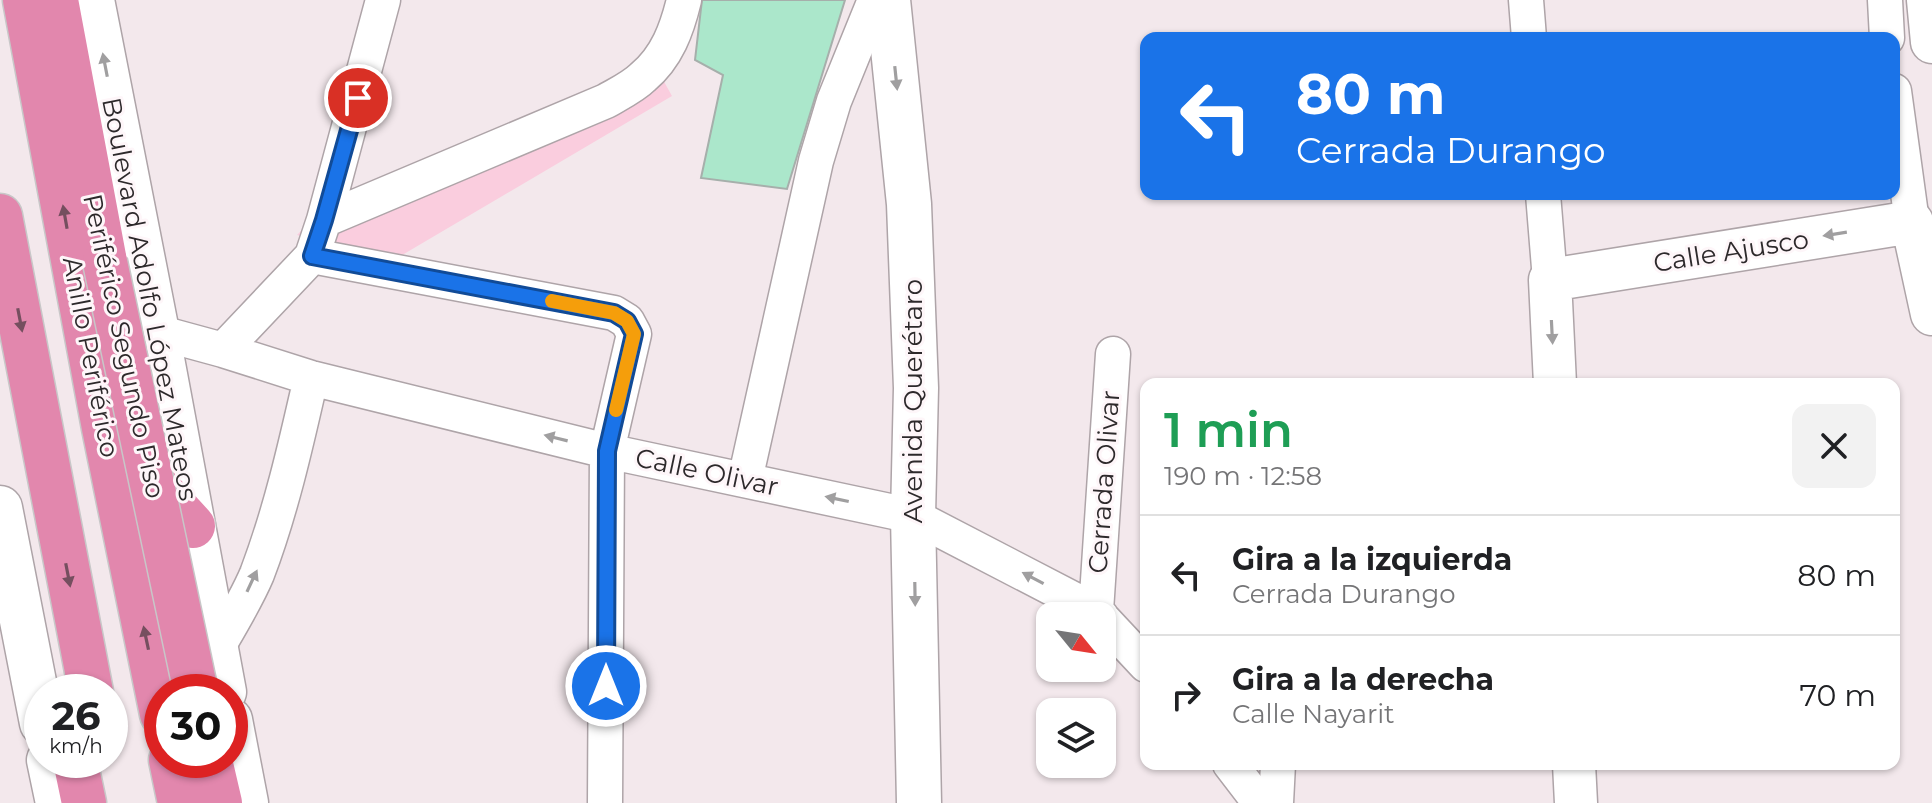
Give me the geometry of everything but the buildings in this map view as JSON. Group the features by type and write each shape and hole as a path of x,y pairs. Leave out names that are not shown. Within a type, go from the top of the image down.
{"highway":[{"name":"Anillo Periférico","path":"25,0 104,428 154,674"},
{"name":"Periférico Segundo Piso","path":"56,0 105,262 192,674"},
{"path":"0,216 88,674"},
{"path":"0,369 57,674"},
{"path":"104,428 193,526"},
{"path":"109,778 114,803"},
{"path":"175,778 180,803"},
{"path":"214,778 220,803"}],"main road":[{"name":"Boulevard Adolfo López Mateos","path":"92,0 220,671"},
{"name":"Avenida Querétaro","path":"888,0 909,204 916,388 913,516 919,803"},
{"path":"0,508 32,674"},
{"path":"241,778 246,803"}],"street":[{"path":"223,350 312,256 383,0"},
{"path":"324,220 606,101 643,78 668,48 684,0"},
{"path":"745,480 816,161 834,101 875,0"},
{"path":"1526,0 1529,32"},
{"path":"1877,0 1886,24"},
{"path":"1928,0 1932,42"},
{"path":"1900,116 1922,210 1932,314"},
{"path":"1543,200 1555,378"},
{"name":"Calle Ajusco","path":"1550,280 1922,210"},
{"path":"312,256 614,313 627,321 634,334 607,451 605,803"},
{"name":"Calle Olivar","path":"157,332 311,378 607,451 913,516 1075,602"},
{"name":"Cerrada Olivar","path":"1101,602 1113,354"},
{"path":"220,671 273,524 298,439 311,378"},
{"name":"Calle Olivar","path":"1116,632 1140,658"},
{"path":"1235,770 1260,803"},
{"path":"1276,803 1278,770"},
{"path":"1574,770 1576,803"}],"shaded area":[{"path":"647,51 672,96 392,261 297,235 326,205 614,79"}],"slow traffic":[{"path":"552,301 614,313 627,321 634,334 616,410"}],"route":[{"path":"358,98 312,256 614,313 627,321 634,334 607,451 606,686"}]}
